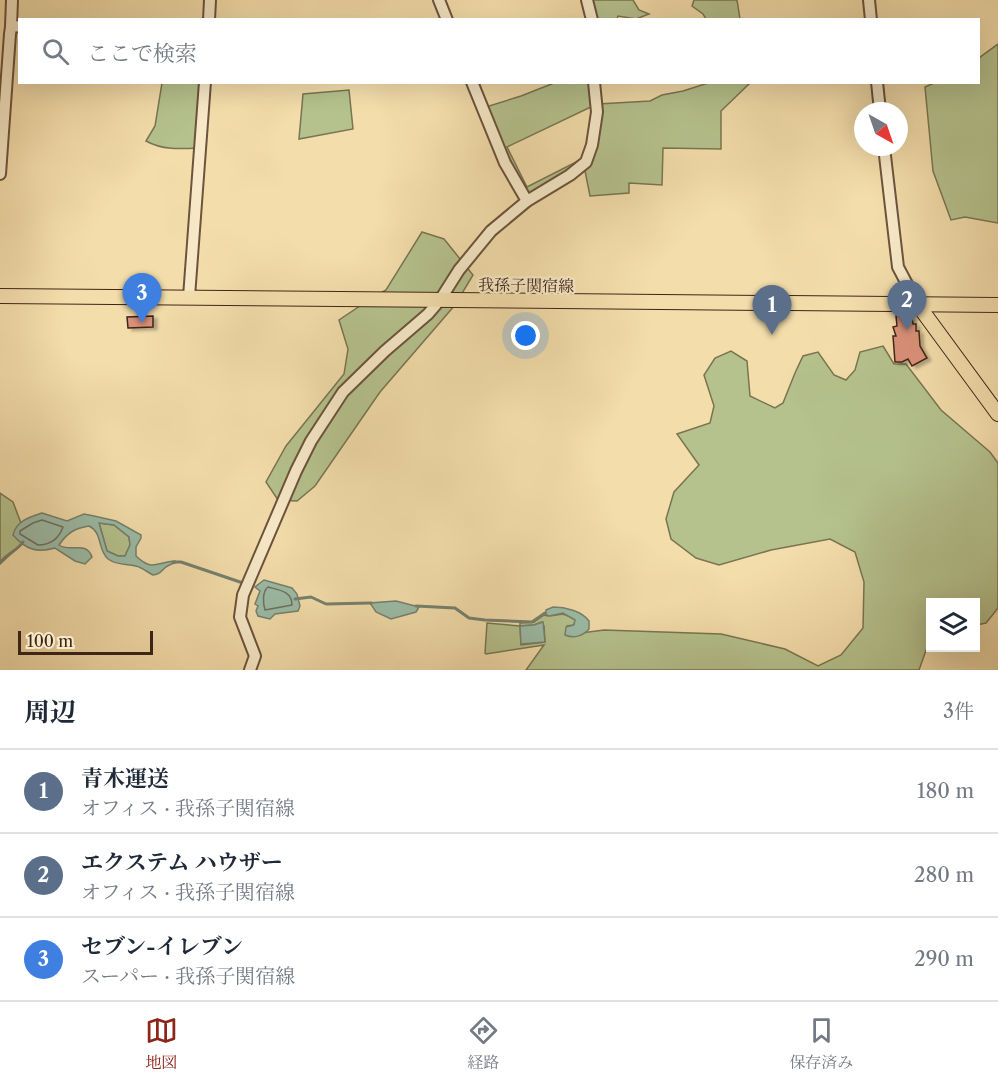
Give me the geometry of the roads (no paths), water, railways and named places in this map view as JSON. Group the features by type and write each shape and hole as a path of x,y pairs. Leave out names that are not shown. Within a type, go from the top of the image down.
{"main road":[{"name":"我孫子関宿線","path":"0,296 998,305"},
{"path":"918,305 998,414"}],"street":[{"path":"0,174 15,27 12,0"},
{"path":"209,18 210,0"},
{"path":"439,0 446,18"},
{"path":"587,0 592,18"},
{"path":"869,0 871,18"},
{"path":"189,297 205,84"},
{"path":"473,84 505,163 527,201"},
{"path":"250,670 255,656 240,617 243,595 311,441 343,392 385,351 428,314 478,244 527,201 570,175 585,162 592,145 597,112 594,84"},
{"path":"877,84 879,102"},
{"path":"885,156 898,267 918,305"}],"water":[{"path":"42,513 67,521 84,514 116,521 141,535 136,547 136,556 142,561 151,565 175,561 175,563 153,575 137,567 112,561 102,551 96,533 89,526 72,532 59,545 86,549 92,557 85,564 75,561 55,548 32,549 13,535 20,523","holes":["99,523 114,525 129,537 130,545 125,556 118,556 107,551"]},
{"path":"264,580 292,588 297,594 300,606 298,611 275,614 270,619 258,616 256,611 258,606 255,604 260,591 255,587"},
{"path":"396,601 419,607 416,612 391,619 376,612 370,603"},
{"path":"553,607 578,612 589,621 589,629 578,636 565,635 566,627 574,625 575,620 563,613 549,616 546,614 546,610"},
{"path":"543,622 545,642 521,644 520,626"}],"waterway":[{"path":"0,563 23,542"},
{"path":"173,562 181,562 243,583"},
{"path":"295,599 311,597 326,604 371,603"},
{"path":"416,606 455,608 469,618 485,620 532,622 545,613"}],"place":[{"name":"セブン-イレブン","path":"142,323"},
{"name":"エクステム ハウザー","path":"907,330"},
{"name":"青木運送","path":"772,335"}]}
